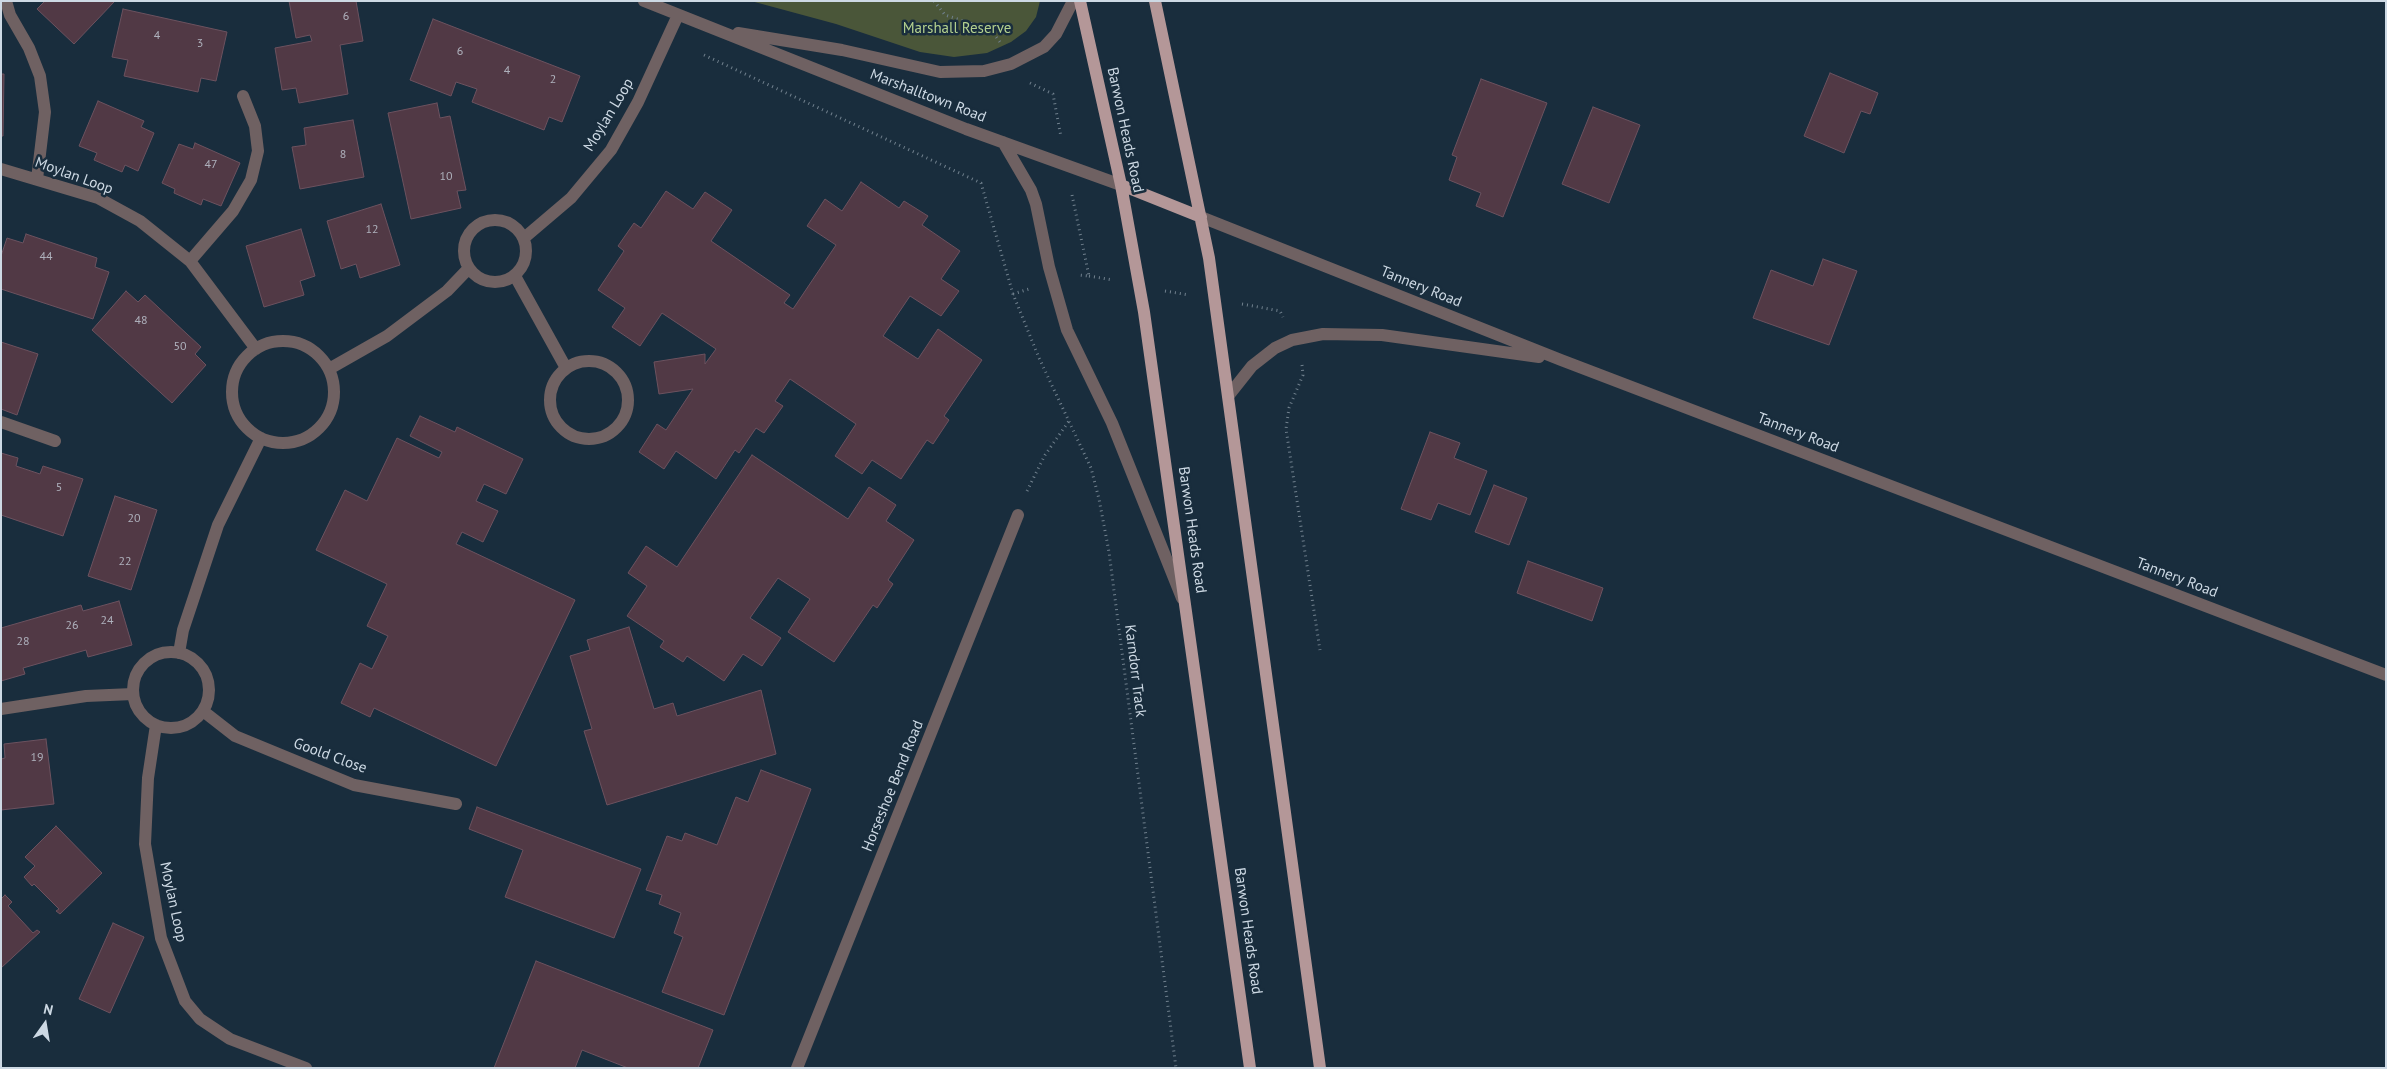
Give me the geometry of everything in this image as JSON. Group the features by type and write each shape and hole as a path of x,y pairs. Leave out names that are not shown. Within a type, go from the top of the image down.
{"main road":[{"name":"Barwon Heads Road","path":"1080,1 1120,185 1144,312 1250,1068"},
{"path":"1155,1 1201,217 1229,395 1320,1068"},
{"name":"Marshalltown Road","path":"1120,185 1201,217"}],"street":[{"path":"6,1 10,16 28,48 40,76 45,112 37,178"},
{"name":"Marshalltown Road","path":"644,1 1003,142 1120,185"},
{"path":"714,29 842,50 940,72 972,72 1011,64 1036,52 1054,38 1074,1"},
{"name":"Moylan Loop","path":"524,238 571,198 611,150 638,102 678,15"},
{"path":"190,261 233,211 251,180 258,151 255,126 243,96"},
{"path":"1003,142 1031,190 1036,204 1049,267 1067,330 1118,439 1187,612"},
{"name":"Moylan Loop","path":"1,169 37,178 98,198 140,221 190,261 256,349"},
{"name":"Tannery Road","path":"1201,217 1561,360 2386,675"},
{"path":"500,220 518,230 524,238 526,259 515,276 495,282 485,281 468,268 464,258 466,238 480,223 500,220"},
{"path":"328,369 387,336 447,291 468,268"},
{"path":"515,276 566,368"},
{"path":"1229,395 1252,366 1275,348 1292,340 1324,334 1382,335 1561,360"},
{"path":"272,342 304,346 318,356 328,369 334,386 333,404 326,421 313,434 297,442 279,443 262,438 246,428 236,413 232,395 234,377 242,361 256,349 272,342"},
{"path":"592,361 605,364 616,372 624,383 628,396 627,410 621,422 612,432 600,438 586,439 573,436 553,418 550,404 551,390 556,378 566,368 578,362 592,361"},
{"path":"1,422 55,441"},
{"path":"179,653 183,630 218,525 262,438"},
{"name":"Horseshoe Bend Road","path":"797,1068 1018,515"},
{"path":"167,652 179,653 190,658 200,666 206,676 209,688 208,699 203,711 187,725 166,728 156,725 140,713 133,694 138,671 145,662 156,655 167,652"},
{"path":"1,709 86,696 133,694"},
{"name":"Goold Close","path":"203,711 235,736 354,784 456,804"},
{"name":"Moylan Loop","path":"156,725 148,778 145,844 161,938 185,1001 200,1019 230,1039 306,1068"}],"path":[{"name":"Karndorr Track","path":"668,38 981,183 1013,294 1039,358 1091,468 1108,552 1176,1068"},
{"path":"1018,515 1045,455 1069,421"}],"green space":[{"name":"Marshall Reserve","path":"751,1 1040,1 1036,17 1026,31 1011,42 987,53 954,57 920,52 836,24"}],"building":[{"path":"45,1 114,2 74,44 37,9"},
{"path":"289,1 356,1 363,41 340,45 348,94 299,103 296,88 282,90 275,48 312,41 310,35 296,38"},
{"path":"123,9 227,32 216,81 201,78 198,92 124,76 128,60 112,57"},
{"path":"433,19 580,76 562,122 549,117 544,130 472,102 477,89 456,82 451,96 410,80"},
{"path":"1830,73 1878,93 1870,114 1861,111 1844,153 1804,136"},
{"path":"1,74 4,74 3,136 1,136"},
{"path":"1481,79 1547,103 1503,217 1476,206 1481,193 1449,180 1457,157 1452,155"},
{"path":"98,101 144,121 141,127 154,133 138,171 125,165 122,172 94,160 97,153 79,146"},
{"path":"437,103 440,118 450,116 466,190 457,191 461,208 411,219 388,113"},
{"path":"1593,107 1640,125 1609,203 1562,184"},
{"path":"353,120 364,177 300,189 292,147 306,145 304,128"},
{"path":"195,143 240,163 221,206 203,199 201,205 174,193 175,189 162,183 179,144 193,149"},
{"path":"861,182 899,208 904,201 928,216 922,225 960,251 941,279 959,291 941,316 910,296 883,336 918,359 938,329 982,360 944,416 949,420 933,444 927,440 901,479 872,460 862,474 835,456 856,424 790,379 775,401 783,406 764,433 756,428 739,453 735,450 716,479 676,451 664,469 639,452 657,424 666,430 693,389 659,394 654,362 705,354 705,364 716,349 662,313 640,346 612,327 625,308 598,290 624,251 618,246 634,223 641,228 666,191 693,209 705,192 732,210 711,241 790,295 784,303 793,309 836,245 807,226 825,199 842,211"},
{"path":"381,204 400,265 360,278 356,264 341,269 327,221"},
{"path":"301,229 315,276 300,281 304,295 264,307 246,246"},
{"path":"26,234 97,258 95,267 109,272 93,319 1,289 1,256 7,238 23,243"},
{"path":"1823,259 1857,271 1829,345 1753,318 1771,270 1813,286"},
{"path":"126,291 138,302 145,295 201,347 195,354 206,365 172,403 92,330"},
{"path":"1,342 38,354 17,415 1,409"},
{"path":"420,416 455,432 457,427 523,459 506,494 484,484 476,501 498,511 483,542 462,532 456,544 575,600 496,766 374,708 370,717 341,703 360,663 372,669 388,636 367,626 387,584 316,550 345,490 367,501 397,438 439,458 442,452 410,436"},
{"path":"1430,432 1460,443 1454,458 1487,471 1470,515 1438,503 1431,520 1401,509"},
{"path":"1,453 18,458 16,466 40,474 43,466 83,479 63,536 1,515"},
{"path":"752,455 848,519 869,487 896,505 886,521 914,540 888,580 893,584 877,608 873,605 834,662 788,632 810,599 778,578 750,618 781,638 762,666 743,654 724,681 687,656 683,662 660,647 664,641 627,616 647,586 628,573 646,546 677,567"},
{"path":"1494,485 1527,498 1509,545 1475,532"},
{"path":"115,496 157,510 131,590 88,576"},
{"path":"1528,561 1603,588 1592,621 1517,593"},
{"path":"119,601 132,645 88,657 86,650 23,668 25,674 1,681 1,628 81,605 83,611"},
{"path":"629,627 654,709 673,703 677,716 761,690 776,754 607,805 584,731 592,729 570,656 590,650 587,640"},
{"path":"46,739 54,804 1,810 1,759 5,758 4,744"},
{"path":"761,770 811,789 724,1015 662,992 683,937 674,933 681,913 659,904 662,895 646,890 667,836 682,841 685,833 717,845 736,797 748,802"},
{"path":"477,807 641,869 614,938 505,897 523,850 469,829"},
{"path":"56,826 102,873 60,914 56,911 59,909 34,884 32,886 24,877 35,866 25,857"},
{"path":"5,895 12,902 8,906 33,933 37,930 40,932 1,968 1,899"},
{"path":"113,923 144,937 110,1013 79,999"},
{"path":"536,961 713,1030 698,1068 628,1068 582,1050 575,1068 494,1068"}]}
